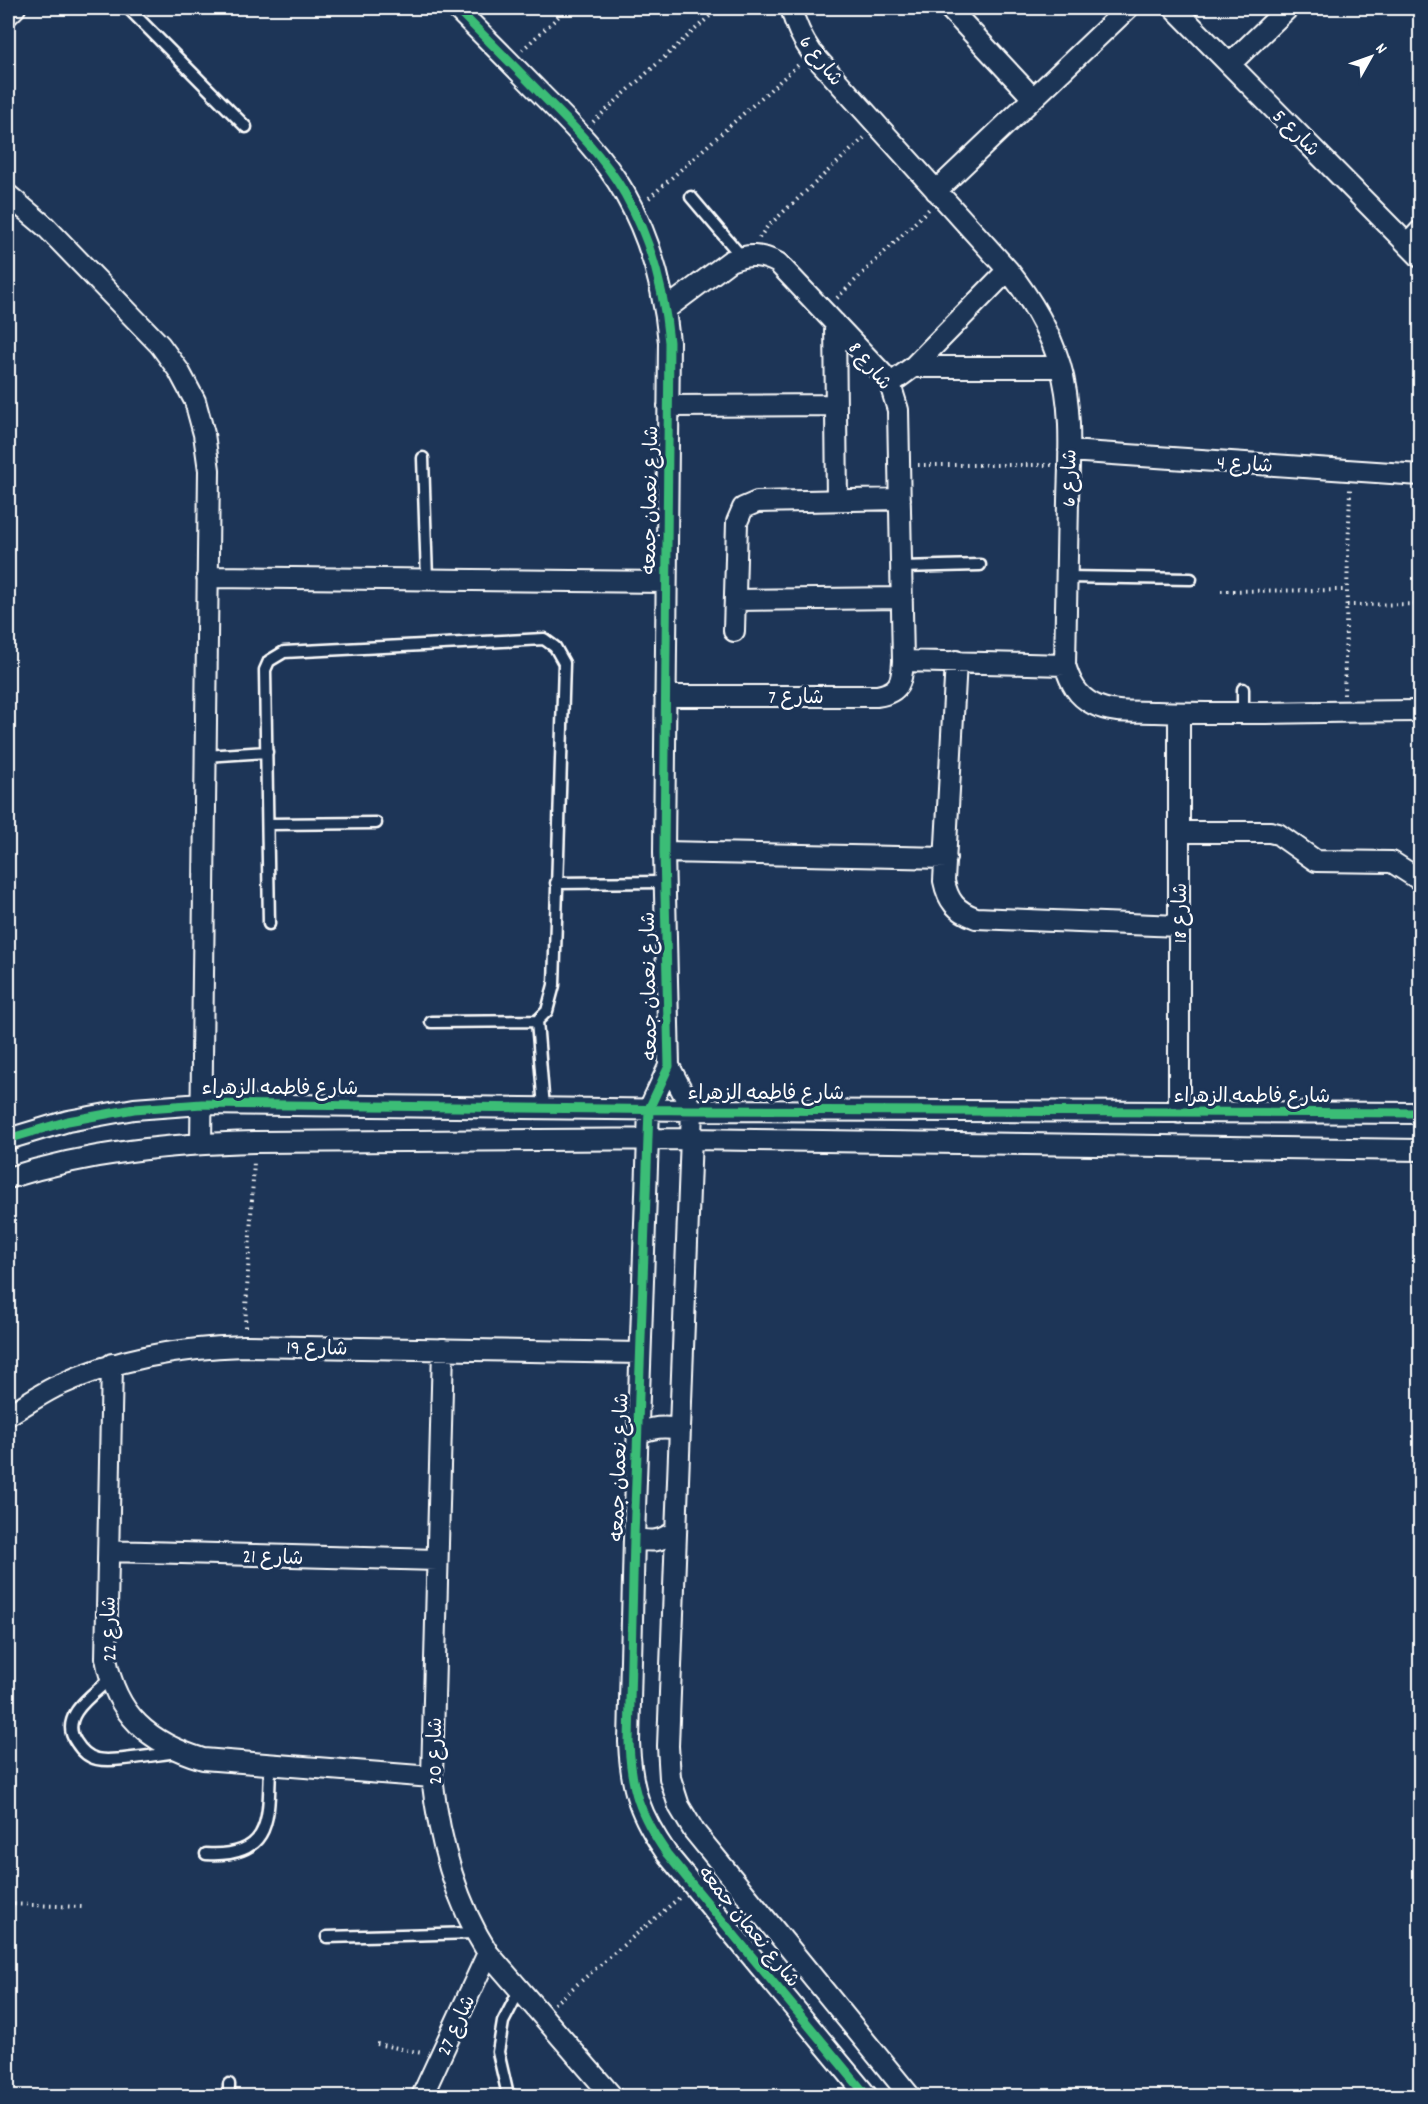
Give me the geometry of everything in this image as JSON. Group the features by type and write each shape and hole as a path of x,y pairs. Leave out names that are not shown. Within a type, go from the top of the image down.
{"street":[{"path":"8,15 15,8"},
{"name":"شارع نعمان جمعه","path":"456,8 602,159 624,192 642,228 656,265 666,309 669,342 664,852 669,1066 649,1109 634,1538 630,1773 638,1802 650,1830 867,2097"},
{"name":"شارع 6","path":"791,8 802,39 812,53 1008,270 1040,315 1052,340 1066,394 1069,458 1065,665 1070,682 1080,696 1094,705 1111,710 1179,713 1420,711"},
{"path":"949,8 1033,98"},
{"path":"939,194 1033,98 1128,8"},
{"name":"شارع 5","path":"1174,8 1416,244"},
{"path":"1230,64 1288,8"},
{"path":"8,195 46,227 160,345 179,371 195,401 204,434 209,470 201,1143"},
{"path":"666,309 730,261 748,256"},
{"name":"شارع 8","path":"748,256 767,258 778,263 890,384 898,410 903,661"},
{"path":"890,384 913,367 1008,270"},
{"path":"829,317 836,405 837,500"},
{"path":"913,367 1060,367"},
{"path":"668,406 836,405"},
{"name":"شارع 4","path":"1069,458 1420,475"},
{"path":"734,631 737,522 743,508 757,502 900,499"},
{"path":"207,577 666,582"},
{"path":"735,600 902,598"},
{"path":"903,661 1065,665"},
{"name":"شارع 7","path":"665,696 877,696 888,694 896,688 902,679 903,661"},
{"path":"956,661 945,881 947,894 953,906 963,914 976,918 1179,926"},
{"name":"شارع 18","path":"1179,713 1179,1113"},
{"path":"1179,832 1270,832 1285,837 1306,856 1316,861 1392,862 1420,880"},
{"path":"664,852 946,858"},
{"name":"شارع نعمان جمعه","path":"669,1066 692,1110 668,1746 670,1778 679,1806 694,1831 910,2097"},
{"name":"شارع فاطمه الزهراء","path":"8,1139 68,1121 134,1109 202,1104 692,1110 1420,1113"},
{"path":"8,1178 40,1167 95,1155 201,1143 691,1139 1420,1150"},
{"name":"شارع 19","path":"8,1415 55,1387 112,1364 155,1353 199,1347 640,1353"},
{"name":"شارع 20","path":"443,1349 432,1777 436,1814 444,1851 455,1886 476,1933 488,1953 612,2097"},
{"name":"شارع 22","path":"112,1364 106,1658 110,1679 121,1702 136,1723 156,1740 178,1752 203,1760 432,1777"},
{"path":"637,1434 651,1428 666,1426 680,1429"},
{"path":"634,1538 649,1542 663,1539 676,1531"},
{"name":"شارع 21","path":"108,1551 437,1560"},
{"name":"شارع 27","path":"422,2097 488,1953"}],"lane":[{"path":"128,8 246,127"},
{"path":"692,197 748,256"},
{"path":"423,458 427,579"},
{"path":"901,567 980,565"},
{"path":"1066,577 1191,579"},
{"path":"269,924 265,670 270,661 285,652 544,639 555,646 564,663 554,985 547,1011 537,1021 431,1022"},
{"path":"1243,689 1243,712"},
{"path":"205,756 267,752"},
{"path":"268,824 376,823"},
{"path":"556,884 665,882"},
{"path":"537,1021 544,1108"},
{"path":"110,1679 78,1708 72,1722 73,1738 82,1752 105,1760 178,1752"},
{"path":"206,1854 226,1855 245,1849 261,1837 268,1818 270,1765"},
{"path":"327,1937 476,1933"},
{"path":"512,2097 507,2091 498,2052 503,2022 519,1989"},
{"path":"229,2084 229,2097"}],"path":[{"path":"509,62 568,8"},
{"path":"580,134 712,14"},
{"path":"634,211 812,53"},
{"path":"748,256 767,227 878,125"},
{"path":"829,317 939,194"},
{"path":"899,466 1069,458"},
{"path":"1343,711 1351,471"},
{"path":"1221,591 1347,590"},
{"path":"1347,605 1420,604"},
{"path":"244,1346 255,1142"},
{"path":"541,2014 694,1886"},
{"path":"8,1904 83,1907"},
{"path":"377,2044 440,2057"}],"cycle path":[{"path":"456,8 577,130 617,180 634,211 655,265 664,303 669,342 664,852 669,1066 649,1109 634,1538 629,1742 632,1774 644,1814 667,1854 867,2096"},
{"path":"8,1139 68,1121 134,1109 202,1104 692,1110 1420,1113"}]}
